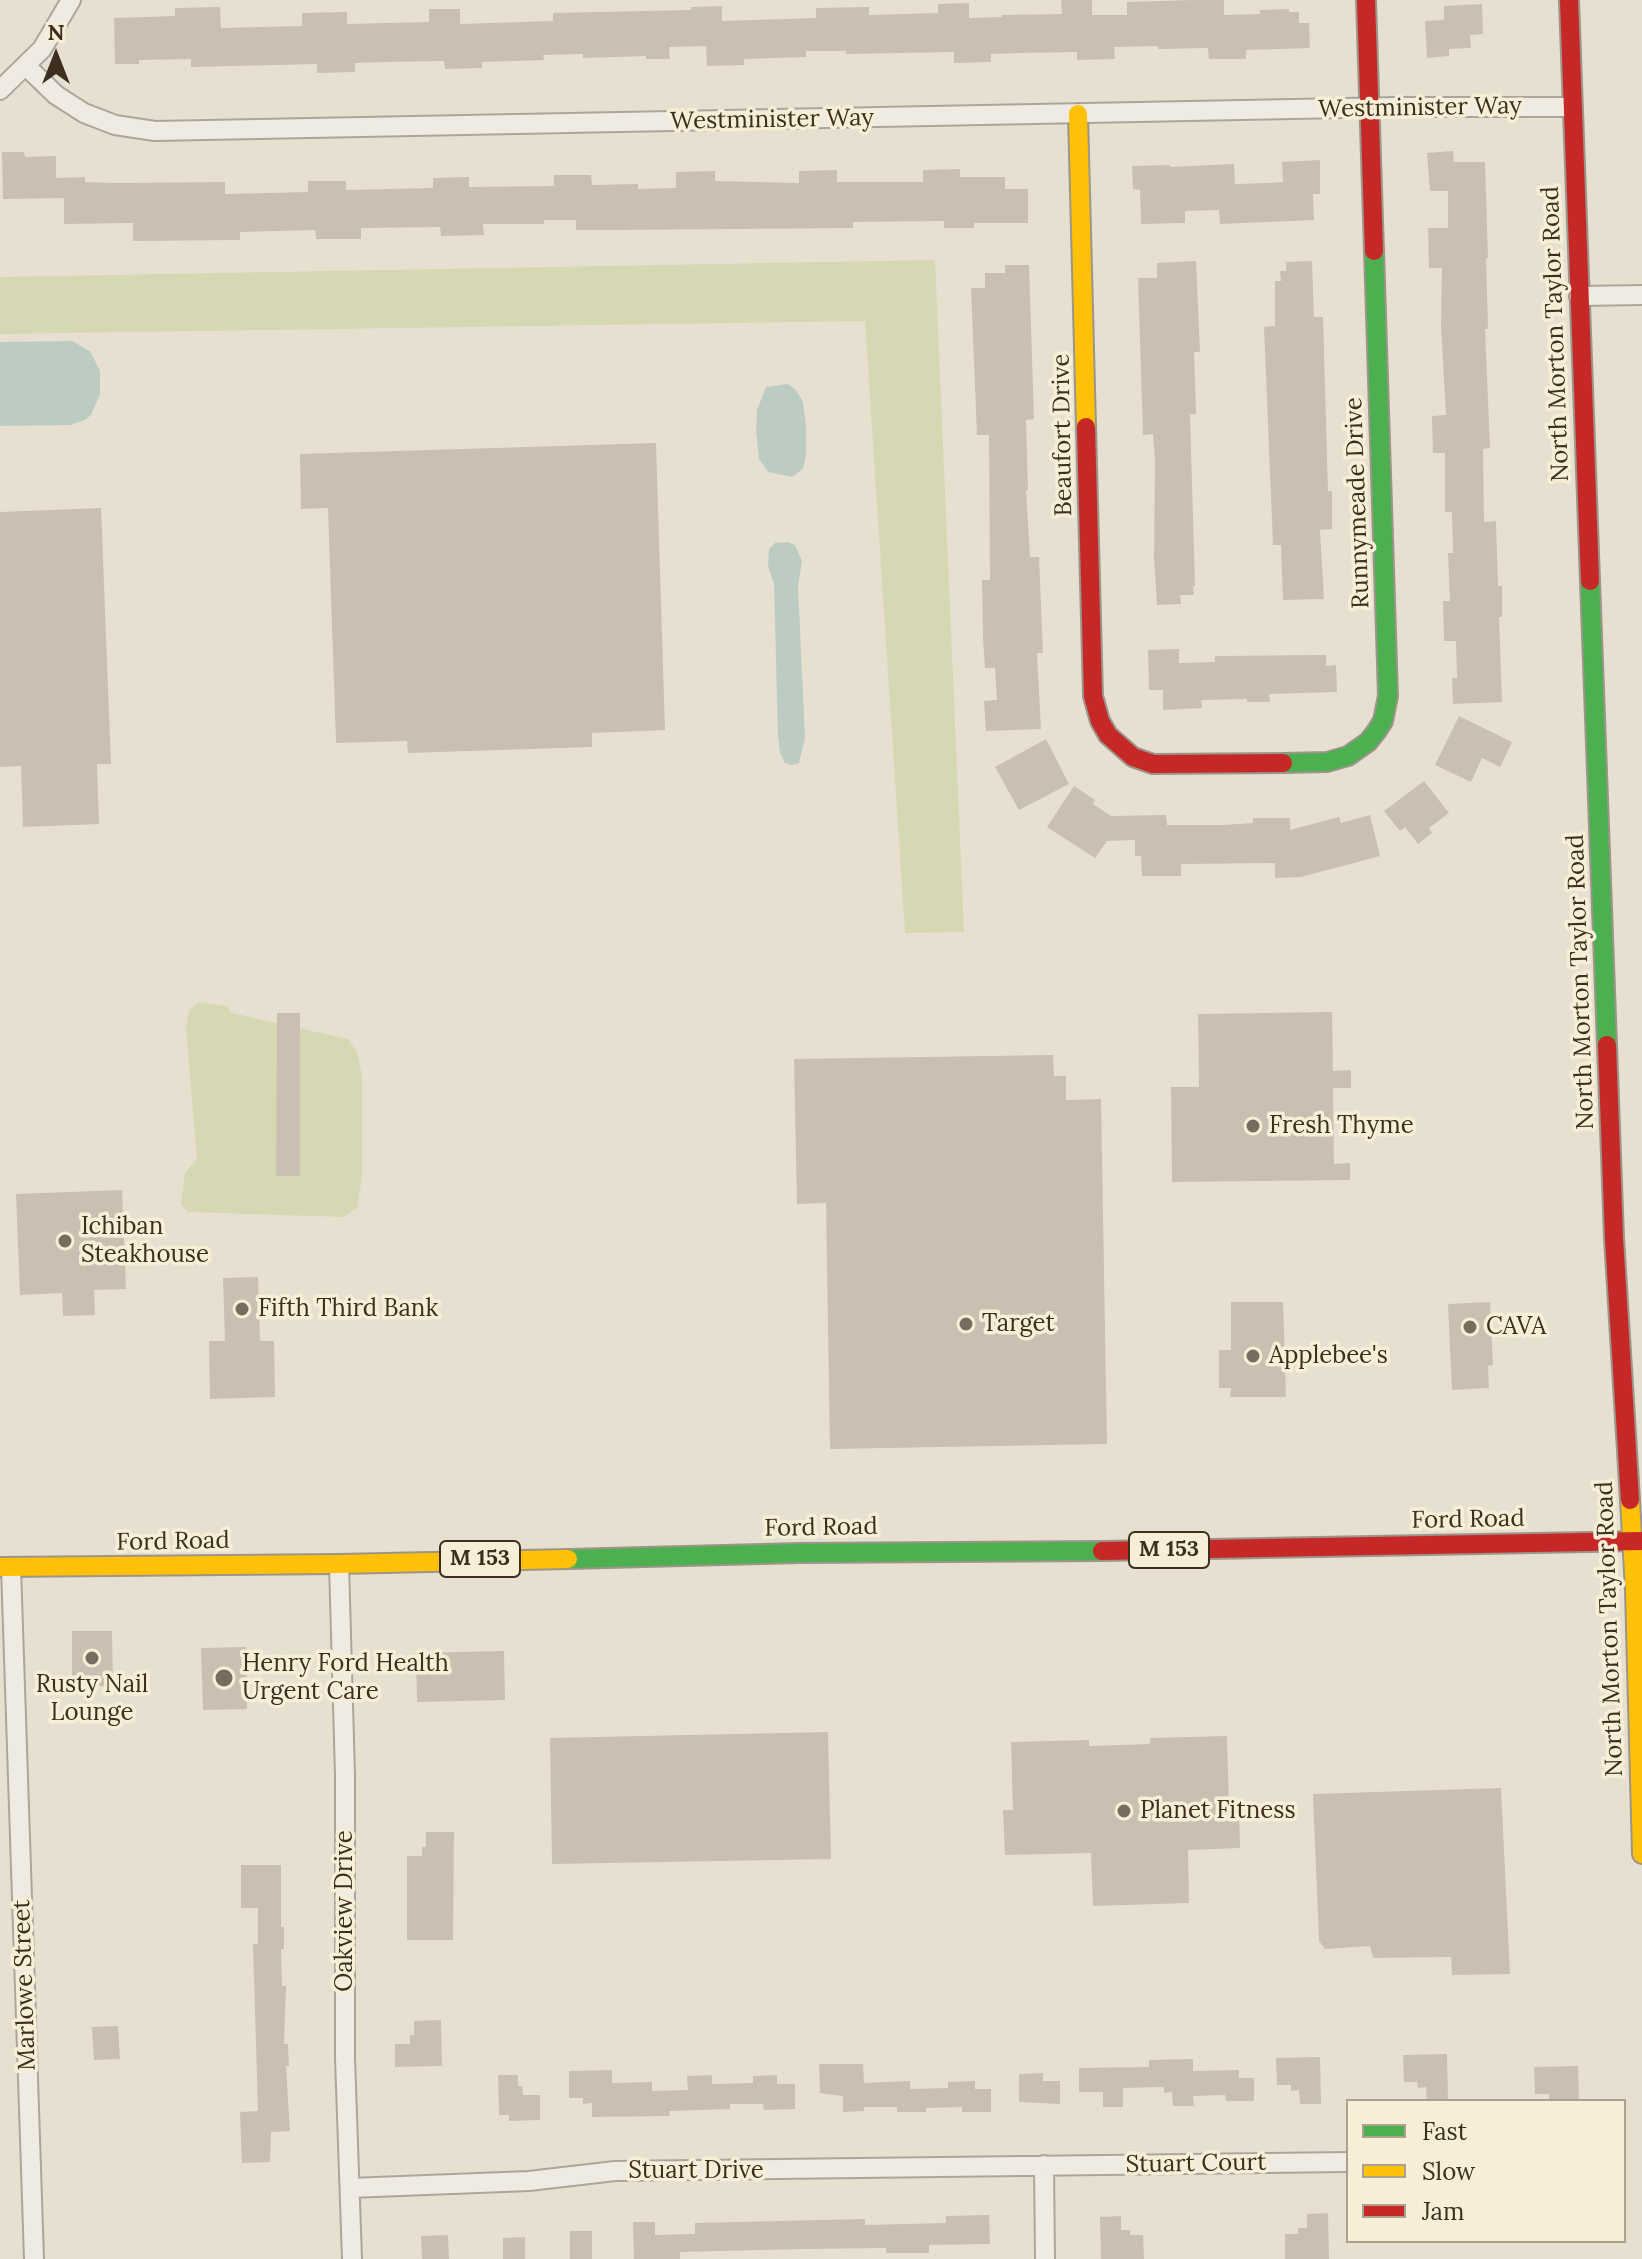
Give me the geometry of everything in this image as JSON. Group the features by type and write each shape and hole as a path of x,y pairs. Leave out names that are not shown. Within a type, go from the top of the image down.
{"street":[{"path":"0,90 27,67 42,49 71,0"},
{"name":"Runnymeade Drive","path":"1120,748 1133,757 1153,764 1327,762 1359,750 1383,721 1388,696 1366,0"},
{"name":"North Morton Taylor Road","path":"1569,0 1614,1238 1637,1541 1642,1854"},
{"name":"Westminister Way","path":"27,67 56,95 84,113 115,125 155,131 1370,108 1572,107"},
{"name":"Beaufort Drive","path":"1078,114 1093,696 1100,721 1120,748"},
{"path":"1579,296 1642,295"},
{"name":"Ford Road","path":"5,1567 1637,1541"},
{"name":"Oakview Drive","path":"339,1564 345,1775 345,2058 352,2259"},
{"name":"Marlowe Street","path":"5,1567 34,2259"},
{"name":"Stuart Court","path":"1044,2165 1346,2162"},
{"path":"1044,2165 1045,2259"},
{"name":"Stuart Drive","path":"350,2188 529,2181 615,2171 1044,2165"}],"green space":[{"path":"935,260 964,932 905,933 865,321 0,334 0,277"},
{"path":"200,1002 226,1006 232,1013 348,1039 358,1054 362,1078 362,1177 357,1208 344,1217 188,1212 181,1205 185,1173 197,1159 186,1030 189,1010"}],"shaded area":[{"path":"72,341 90,351 100,371 100,394 91,415 70,425 0,426 0,342"},
{"path":"788,384 803,402 806,426 803,469 792,477 768,472 759,459 756,431 757,410 766,387"},
{"path":"775,543 795,545 802,561 798,586 805,738 799,763 792,765 785,763 780,753 774,584 768,566 769,549"}],"building":[{"path":"1061,0 1092,0 1092,15 1127,15 1127,2 1224,0 1224,15 1289,9 1289,12 1299,12 1299,23 1309,23 1310,48 1246,50 1246,59 1209,59 1208,48 1114,47 1115,59 1077,60 1077,52 1020,53 991,54 991,62 954,63 954,52 846,54 846,51 806,51 806,57 744,59 744,65 707,66 706,46 669,47 670,59 543,55 544,60 482,62 482,68 445,69 444,61 385,62 355,63 355,72 317,73 317,64 191,67 191,59 139,60 139,64 115,64 114,18 175,16 175,8 220,7 221,28 302,26 302,13 347,12 347,24 429,22 429,9 460,9 460,24 553,21 553,13 691,10 691,7 722,6 722,21 816,18 816,8 869,7 869,15 938,13 938,4 969,3 969,18 1002,17 1062,14"},
{"path":"1482,4 1483,34 1470,35 1471,48 1449,49 1449,56 1427,58 1425,21 1444,20 1444,6"},
{"path":"1453,151 1454,162 1485,162 1488,329 1485,329 1490,448 1483,449 1484,522 1496,521 1498,586 1502,586 1502,617 1499,617 1502,702 1453,704 1452,678 1457,678 1456,641 1444,641 1443,601 1450,601 1448,553 1453,553 1452,512 1445,512 1445,453 1433,453 1432,416 1446,415 1441,326 1442,268 1429,268 1428,228 1448,228 1448,191 1430,191 1427,153"},
{"path":"2,152 24,152 25,157 56,156 56,178 85,177 85,182 117,183 225,182 225,194 308,192 308,181 346,181 346,190 433,188 433,178 469,177 469,187 554,186 554,175 591,175 592,185 638,184 638,189 676,188 676,172 715,171 715,181 799,183 799,171 837,170 837,182 923,182 923,170 960,169 960,177 1005,177 1005,189 1028,189 1028,223 974,223 974,228 944,228 944,221 853,222 853,228 576,230 576,220 544,220 544,224 483,224 484,235 441,236 440,227 361,228 361,239 316,239 315,230 240,232 240,240 133,241 133,223 64,224 64,198 3,199"},
{"path":"1320,160 1320,194 1313,194 1314,220 1220,224 1219,210 1185,211 1185,223 1141,224 1140,190 1133,189 1132,166 1234,164 1235,184 1269,183 1283,182 1282,162"},
{"path":"1196,261 1200,352 1194,352 1196,414 1190,414 1194,595 1180,595 1181,604 1157,605 1155,460 1153,434 1143,435 1138,278 1157,278 1157,263"},
{"path":"1312,261 1314,317 1323,317 1332,529 1320,530 1324,599 1283,600 1281,545 1273,545 1264,327 1275,326 1275,281 1281,281 1280,271 1286,271 1286,262"},
{"path":"1005,265 1029,265 1034,419 1026,420 1026,490 1030,557 1039,557 1043,653 1037,653 1041,729 986,731 984,701 997,700 995,668 985,668 983,639 982,580 990,580 989,435 977,435 971,288 985,288 985,273 1005,273"},
{"path":"656,443 665,730 592,733 592,747 408,753 407,741 336,743 328,508 301,509 300,454"},
{"path":"101,508 111,764 97,764 99,824 23,827 21,766 0,767 0,512"},
{"path":"1179,649 1179,663 1215,662 1215,656 1326,655 1326,666 1336,665 1337,692 1269,694 1270,702 1201,700 1202,708 1163,710 1163,690 1149,690 1148,650"},
{"path":"1459,716 1512,742 1500,767 1482,758 1471,782 1435,765"},
{"path":"1046,739 1069,784 1019,810 995,767"},
{"path":"1424,781 1449,813 1429,828 1432,833 1418,844 1405,827 1400,831 1384,811"},
{"path":"1074,786 1111,816 1166,815 1167,825 1223,825 1253,823 1253,818 1290,818 1290,830 1339,817 1341,823 1370,815 1380,856 1301,877 1275,878 1275,863 1181,864 1181,876 1142,876 1141,856 1135,856 1135,840 1107,841 1095,858 1047,827"},
{"name":"Fresh Thyme","path":"1332,1012 1333,1071 1351,1070 1351,1088 1333,1088 1334,1164 1350,1163 1350,1180 1172,1182 1171,1087 1199,1087 1198,1014"},
{"path":"277,1013 300,1013 300,1176 276,1176"},
{"name":"Target","path":"1053,1055 1054,1076 1066,1076 1066,1100 1101,1099 1107,1444 830,1449 826,1203 797,1204 794,1059"},
{"path":"122,1190 126,1289 94,1290 95,1315 63,1316 62,1293 20,1295 16,1194"},
{"name":"Fifth Third Bank","path":"258,1277 260,1341 274,1341 275,1397 210,1399 209,1341 225,1341 223,1278"},
{"path":"1231,1302 1283,1302 1286,1397 1230,1397 1231,1388 1219,1388 1219,1350 1231,1350"},
{"name":"CAVA","path":"1490,1302 1493,1365 1488,1366 1489,1388 1452,1390 1448,1304"},
{"name":"Rusty Nail Lounge","path":"72,1631 112,1631 113,1686 72,1686"},
{"name":"Henry Ford Health Urgent Care","path":"246,1647 247,1709 203,1710 201,1648"},
{"path":"504,1651 505,1700 417,1702 416,1653"},
{"path":"828,1732 831,1859 552,1864 550,1738"},
{"path":"1227,1736 1229,1805 1239,1805 1240,1848 1188,1850 1189,1903 1093,1906 1091,1853 1005,1855 1003,1810 1013,1810 1011,1742 1089,1740 1089,1746 1150,1744 1150,1738"},
{"path":"1501,1788 1510,1974 1452,1975 1451,1957 1373,1958 1370,1946 1325,1949 1319,1941 1313,1794"},
{"path":"426,1832 454,1832 453,1940 407,1940 407,1856 422,1856 422,1847 426,1847"},
{"path":"241,1865 281,1865 281,1927 284,1927 282,1986 286,1986 284,2044 288,2044 289,2066 286,2066 290,2131 271,2132 270,2162 242,2163 240,2112 258,2111 253,1944 258,1944 258,1908 241,1908"},
{"path":"441,2020 442,2066 395,2067 395,2044 410,2044 414,2021"},
{"path":"118,2026 120,2059 94,2060 92,2027"},
{"path":"1447,2054 1448,2099 1427,2099 1426,2087 1418,2088 1417,2082 1404,2082 1403,2055"},
{"path":"1320,2057 1321,2104 1300,2104 1299,2090 1291,2091 1291,2085 1277,2085 1276,2058"},
{"path":"1193,2059 1193,2071 1239,2070 1239,2078 1254,2078 1254,2101 1226,2101 1225,2095 1193,2096 1194,2106 1173,2106 1172,2092 1164,2093 1164,2087 1123,2088 1123,2107 1103,2107 1103,2092 1079,2092 1079,2068 1149,2067 1149,2060"},
{"path":"819,2064 863,2064 864,2083 910,2081 910,2089 948,2088 948,2082 975,2081 975,2089 991,2089 991,2112 962,2112 962,2107 897,2112 897,2107 864,2107 864,2111 843,2112 843,2096 820,2093"},
{"path":"1578,2066 1579,2099 1549,2099 1549,2094 1535,2094 1534,2067"},
{"path":"612,2070 612,2083 652,2082 652,2091 688,2090 687,2076 712,2075 712,2084 753,2083 753,2076 777,2075 777,2084 795,2084 795,2109 764,2110 763,2104 730,2104 730,2109 669,2111 670,2116 592,2117 592,2103 583,2104 583,2098 569,2098 569,2071"},
{"path":"1043,2073 1043,2081 1060,2081 1060,2104 1019,2102 1019,2074"},
{"path":"498,2075 518,2075 518,2086 522,2086 523,2095 540,2095 540,2120 509,2121 509,2115 499,2115"},
{"path":"1328,2213 1329,2259 1285,2259 1285,2234 1298,2234 1298,2228 1307,2228 1307,2214"},
{"path":"989,2215 990,2244 929,2245 929,2253 886,2253 886,2248 802,2249 680,2252 680,2259 634,2259 633,2222 655,2222 655,2235 695,2234 695,2223 865,2219 865,2225 946,2223 946,2216"},
{"path":"1121,2216 1121,2230 1130,2230 1130,2235 1143,2235 1144,2259 1101,2259 1100,2217"},
{"path":"570,2231 592,2231 592,2259 570,2259"},
{"path":"448,2235 449,2259 422,2259 421,2236"},
{"path":"525,2237 525,2259 503,2259 503,2238"}],"traffic: fast":[{"path":"1283,763 1327,762 1348,756 1376,732 1383,721 1388,696 1374,251"},
{"path":"1590,581 1607,1045"},
{"path":"568,1559 801,1553 1102,1551"}],"traffic: slow":[{"path":"1078,114 1086,427"},
{"path":"1630,1500 1642,1854"},
{"path":"0,1567 568,1559"}],"traffic: jam":[{"path":"1366,0 1374,251"},
{"path":"1569,0 1590,581"},
{"path":"1086,427 1093,696 1100,721 1108,735 1133,757 1153,764 1283,763"},
{"path":"1607,1045 1614,1238 1630,1500"},
{"path":"1102,1551 1642,1541"}],"place":[{"name":"Fresh Thyme","path":"1253,1126"},
{"name":"Ichiban Steakhouse","path":"65,1241"},
{"name":"Fifth Third Bank","path":"242,1309"},
{"name":"Target","path":"966,1324"},
{"name":"CAVA","path":"1470,1327"},
{"name":"Applebee's","path":"1253,1356"},
{"name":"Rusty Nail Lounge","path":"92,1658"},
{"name":"Henry Ford Health Urgent Care","path":"224,1678"},
{"name":"Planet Fitness","path":"1124,1811"}]}
